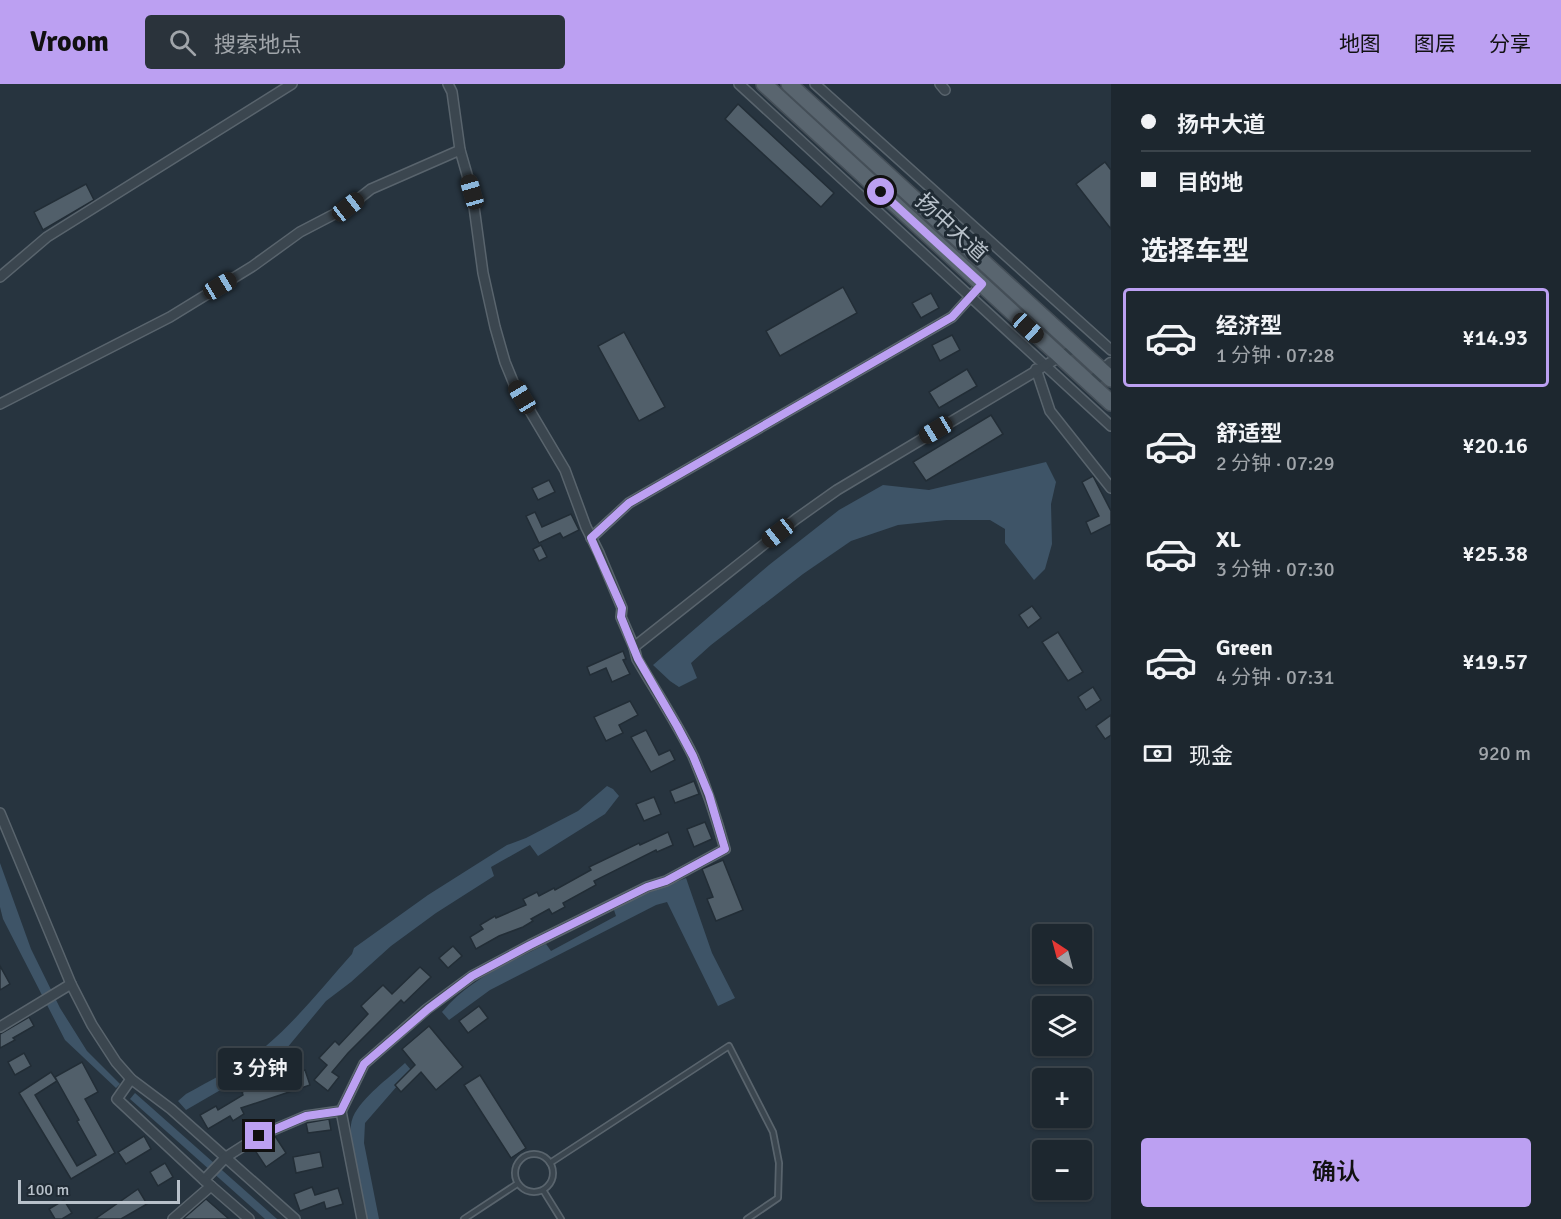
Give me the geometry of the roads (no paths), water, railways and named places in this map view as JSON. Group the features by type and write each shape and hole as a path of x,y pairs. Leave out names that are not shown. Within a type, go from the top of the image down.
{"main road":[{"name":"扬中大道","path":"764,84 1111,403"},
{"name":"扬中大道","path":"789,84 1076,347 1109,372"}],"street":[{"path":"0,277 47,237 292,84"},
{"path":"362,1219 341,1111 364,1064 428,1009 472,976 647,887 666,881 725,849 709,795 693,756 638,659 621,617 622,608 591,538 565,470 514,384 505,362 483,273 472,192 460,150 452,92 448,84"},
{"path":"739,84 971,296 1040,367 1111,426"},
{"path":"815,84 1111,350"},
{"path":"0,404 170,317 253,266 300,232 348,207 371,189 460,150"},
{"path":"591,538 629,503 952,317 982,284"},
{"path":"634,647 796,519 837,490 1076,347"},
{"path":"1040,367 1050,411 1111,488"},
{"path":"1090,384 1109,372"},
{"path":"0,813 71,984 92,1025 116,1062 131,1079 154,1094 223,1159 295,1219"},
{"path":"0,1027 71,984"},
{"path":"131,1079 117,1099 249,1219"},
{"path":"173,1219 208,1180 223,1159 259,1136 306,1116 341,1111"}],"lane":[{"path":"550,1164 729,1046 773,1132 778,1163 778,1198 747,1219"},
{"path":"538,1155 550,1164 553,1171 552,1178 543,1190 529,1192 517,1184 515,1169 524,1157 538,1155"},
{"path":"464,1219 517,1184"},
{"path":"543,1190 561,1219"}],"water":[{"path":"1046,462 1056,482 1051,504 1052,544 1045,569 1034,580 1005,543 1005,529 990,520 946,520 898,525 851,541 803,574 691,663 697,678 679,687 653,665 769,565 839,510 883,485 929,490"},
{"path":"607,786 619,796 605,814 538,856 530,845 491,867 494,876 436,913 391,946 326,1001 277,1060 280,1070 272,1073 269,1070 236,1081 186,1110 178,1101 266,1046 311,1002 352,954 354,948 428,895 507,845 526,838 578,811"},
{"path":"0,863 31,949 60,1008 87,1051 120,1084 116,1088 65,1040 3,919 0,907"},
{"path":"686,878 712,953 735,998 718,1006 667,902 656,905 490,990 449,1020 442,1012 464,990 504,965 546,944 551,951 616,916 614,910 638,897"},
{"path":"405,1063 411,1070 365,1123 364,1143 379,1219 366,1219 352,1152 353,1117 369,1095"},
{"path":"135,1093 277,1219 265,1219 130,1099"}]}
